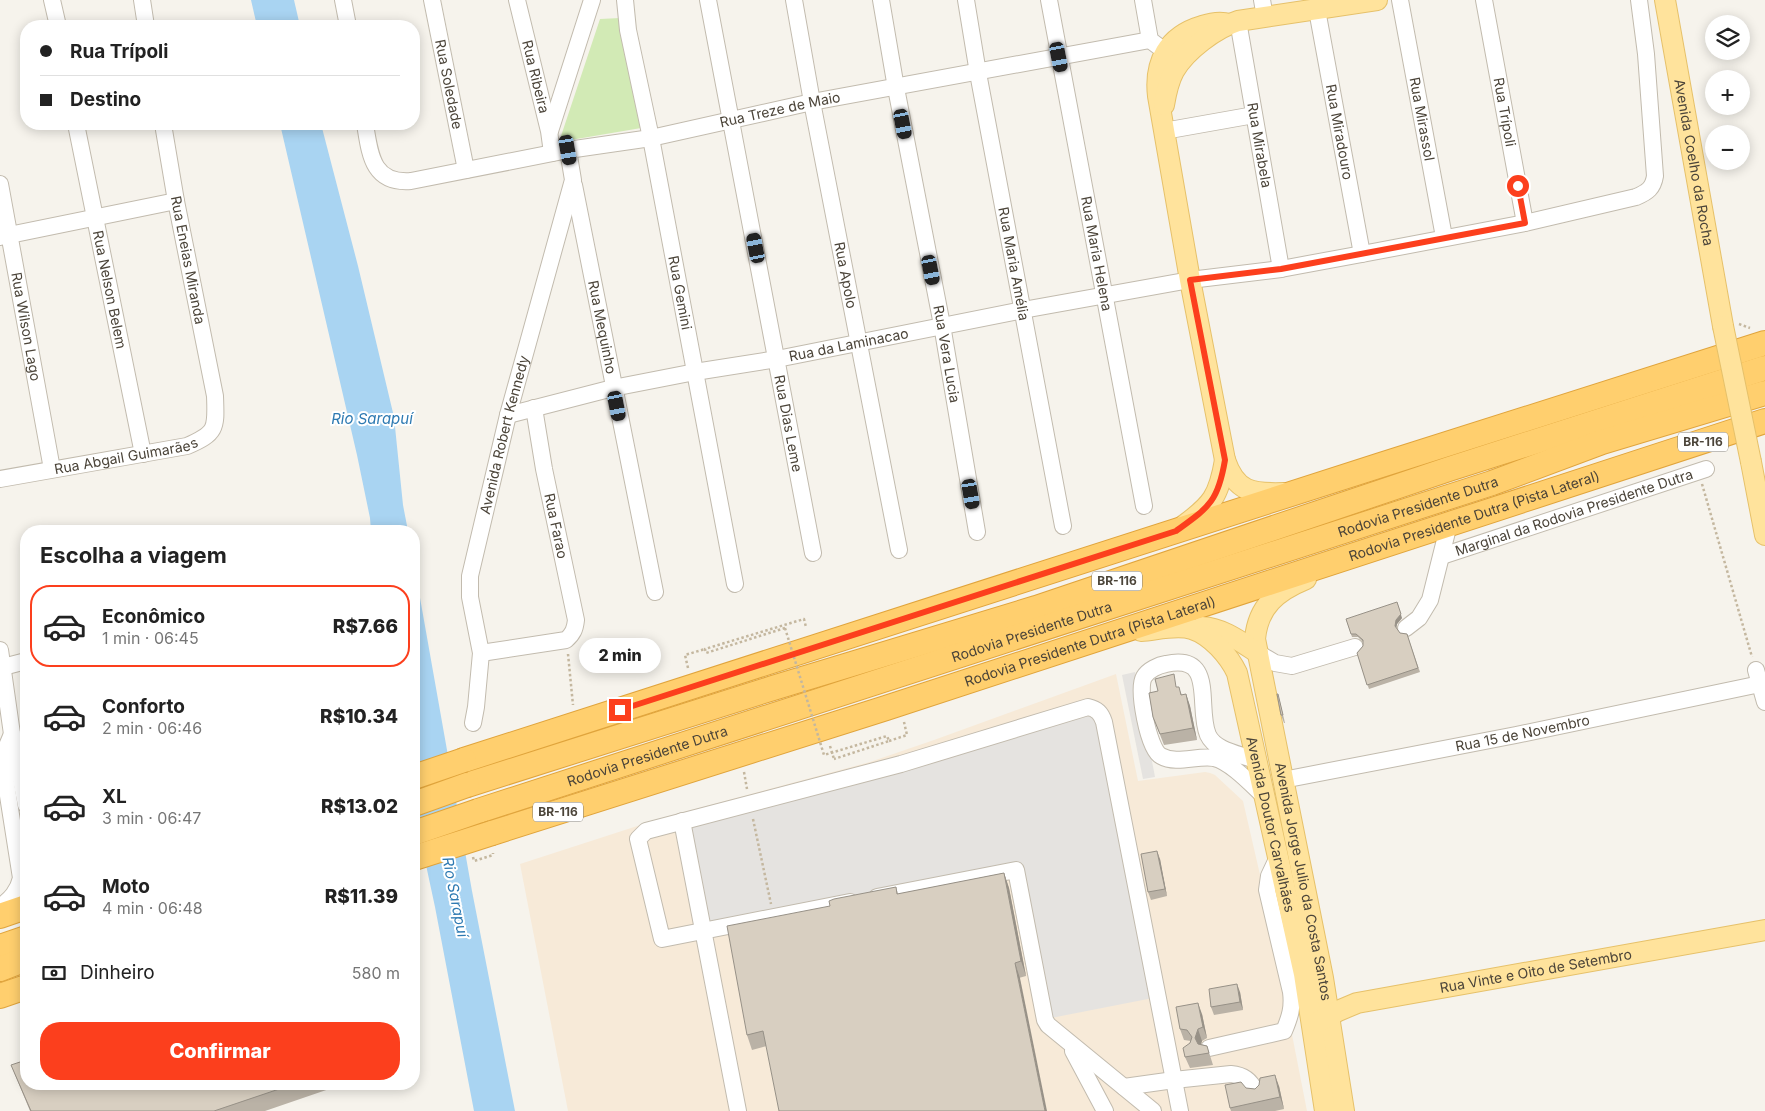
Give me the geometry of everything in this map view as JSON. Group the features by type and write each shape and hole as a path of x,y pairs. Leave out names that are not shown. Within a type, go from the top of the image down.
{"highway":[{"name":"BR-116","path":"420,775 1765,343"},
{"name":"Rodovia Presidente Dutra","path":"420,802 467,785 773,688 1036,608 1449,469 1765,368"},
{"name":"Rodovia Presidente Dutra","path":"420,830 1492,483 1602,442 1765,393"},
{"name":"Rodovia Presidente Dutra (Pista Lateral)","path":"420,857 492,844 1119,632 1765,421"},
{"path":"0,916 20,909"},
{"path":"0,947 20,940"},
{"path":"0,969 20,961"},
{"path":"0,996 20,989"}],"main road":[{"path":"1162,123 1168,84 1181,61 1201,42 1234,22 1264,8 1317,10 1345,3 1377,0"},
{"name":"Avenida Coelho da Rocha","path":"1665,0 1723,326 1752,462 1765,535"},
{"path":"1234,22 1213,23 1188,31 1173,42 1158,46 1156,81 1190,280 1225,460 1235,479 1246,489 1262,494 1298,492"},
{"path":"1176,531 1205,509 1216,496 1225,460"},
{"path":"1258,653 1255,639 1256,628 1270,600 1288,586 1353,556"},
{"path":"1119,632 1178,628 1193,629 1201,627 1218,630 1258,653"},
{"name":"Avenida Doutor Carvalhães","path":"1193,629 1218,645 1234,666 1240,684 1277,859 1304,974 1320,1021 1325,1111"},
{"name":"Avenida Jorge Julio da Costa Santos","path":"1258,653 1324,984 1320,1021 1344,1111"},
{"name":"Rua Vinte e Oito de Setembro","path":"1320,1021 1357,1003 1765,930"},
{"path":"1324,984 1338,996 1357,1003"}],"street":[{"path":"52,0 57,20"},
{"path":"142,0 145,20"},
{"path":"343,0 347,20"},
{"name":"Rua Soledade","path":"432,0 466,170"},
{"name":"Rua Ribeira","path":"517,0 550,131 560,152"},
{"path":"550,131 592,0"},
{"name":"Rua Gemini","path":"625,0 628,30 651,138 735,584"},
{"name":"Rua Dias Leme","path":"708,0 813,553"},
{"name":"Rua Apolo","path":"794,0 812,102 900,550"},
{"name":"Rua Vera Lucia","path":"881,0 942,325 977,532"},
{"name":"Rua Maria Amélia","path":"966,0 1063,526"},
{"name":"Rua Maria Helena","path":"1049,0 1144,506"},
{"path":"1143,0 1158,46"},
{"name":"Rua Mirassol","path":"1400,0 1444,238"},
{"name":"Rua Trípoli","path":"1484,0 1525,223"},
{"name":"Rua da Laminacao","path":"508,415 613,388 695,372 777,359 942,325 1190,280 1281,269 1362,254 1525,223 1647,193 1653,186 1655,176 1646,54 1639,0"},
{"name":"Rua Miradouro","path":"1317,10 1362,254"},
{"name":"Rua Mirabela","path":"1234,22 1254,115 1281,269"},
{"name":"Rua Treze de Maio","path":"366,130 370,154 379,170 388,178 398,182 411,181 560,152 651,138 812,102 1059,57 1158,46"},
{"path":"1162,123 1254,115"},
{"name":"Rua Nelson Belem","path":"77,130 143,454"},
{"name":"Rua Eneias Miranda","path":"164,130 214,396"},
{"name":"Avenida Robert Kennedy","path":"472,723 477,700 481,653 470,597 470,576 508,415 573,180 560,152"},
{"name":"Rua Mequinho","path":"573,180 655,592"},
{"name":"Rua Wilson Lago","path":"0,184 5,236 52,469"},
{"path":"5,236 176,201"},
{"name":"Rua Abgail Guimarães","path":"0,479 187,446 204,439 213,430 216,419 214,396"},
{"name":"Rua Farao","path":"534,408 544,469 576,620 576,628 566,640"},
{"name":"Marginal da Rodovia Presidente Dutra","path":"1442,556 1702,471"},
{"path":"1406,628 1419,618 1430,600 1449,524"},
{"path":"481,653 566,640"},
{"path":"1258,653 1275,663 1292,666 1355,647"},
{"path":"0,650 4,667 12,734 3,772 20,868"},
{"path":"1257,760 1222,748 1208,734 1203,688 1200,677 1194,667 1187,663 1177,662 1163,664 1149,671 1145,676 1141,684 1142,703 1150,737 1158,754 1177,760 1205,757 1216,758 1238,772 1264,797"},
{"path":"4,667 20,663"},
{"path":"1758,677 1765,702"},
{"name":"Rua 15 de Novembro","path":"1283,780 1516,735 1758,677"},
{"path":"1153,1111 1052,1030 1045,1020 1016,870 662,939 638,839 646,831 901,764 1088,707 1096,709 1101,714 1104,722 1180,1111"},
{"path":"6,753 20,765"},
{"path":"682,821 738,1111"},
{"path":"1277,859 1269,876 1267,890 1292,1003 1284,1031"},
{"path":"0,907 7,902 19,887 20,882"},
{"path":"0,1008 20,998"},
{"path":"1209,1048 1320,1021"},
{"path":"1070,1045 1105,1111"},
{"path":"1168,1051 1186,1050"},
{"path":"1124,1087 1235,1074 1249,1082 1255,1091"}],"path":[{"path":"1702,471 1758,677"},
{"path":"685,655 804,618 806,627"},
{"path":"705,648 706,653 785,628 824,756 887,736 889,742"},
{"path":"566,640 573,706"},
{"path":"820,746 829,742 834,759 908,736 903,719"},
{"path":"743,770 774,916"},
{"path":"474,862 492,844"}],"shaded area":[{"path":"1135,672 1155,777 1143,779 1122,675"},
{"path":"1116,674 1138,781 1205,772 1215,775 1243,801 1264,892 1307,1111 568,1111 520,864 665,817 870,762"},
{"path":"1096,709 1158,997 1046,1019 1016,871 707,927 684,823"}],"green space":[{"path":"620,18 647,127 559,142 600,19"}],"water":[{"path":"251,0 294,0 299,20 256,20"},
{"name":"Rio Sarapuí","path":"281,130 323,130 358,266 394,417 407,525 371,525 357,455"},
{"name":"Rio Sarapuí","path":"420,598 472,891 515,1111 474,1111 420,837"}],"building":[{"path":"1397,602 1401,614 1396,620 1395,626 1400,633 1407,634 1418,668 1367,685 1357,653 1363,646 1363,640 1356,634 1351,634 1346,619"},
{"path":"1174,674 1176,687 1179,687 1181,695 1186,694 1193,728 1160,734 1153,717 1149,693 1158,691 1155,679"},
{"path":"1278,694 1283,715 1281,715"},
{"path":"1157,851 1165,889 1148,892 1141,854"},
{"path":"1004,873 1021,961 1015,963 1045,1111 779,1111 763,1031 747,1035 727,926 830,906 829,901 834,899 896,887 897,894"},
{"path":"1237,984 1240,1002 1211,1007 1209,989"},
{"path":"1198,1003 1203,1027 1198,1029 1195,1038 1198,1044 1207,1046 1209,1053 1185,1057 1183,1048 1190,1043 1192,1037 1187,1030 1180,1029 1176,1007"},
{"path":"20,1062 20,1086 11,1065"},
{"path":"1275,1075 1280,1097 1230,1108 1225,1085 1241,1082 1246,1088 1255,1089 1259,1085 1260,1078"},
{"path":"22,1090 276,1090 214,1111 31,1111"}],"route":[{"path":"620,710 1176,531 1205,509 1216,496 1225,460 1190,280 1281,269 1525,223 1518,186"}]}
